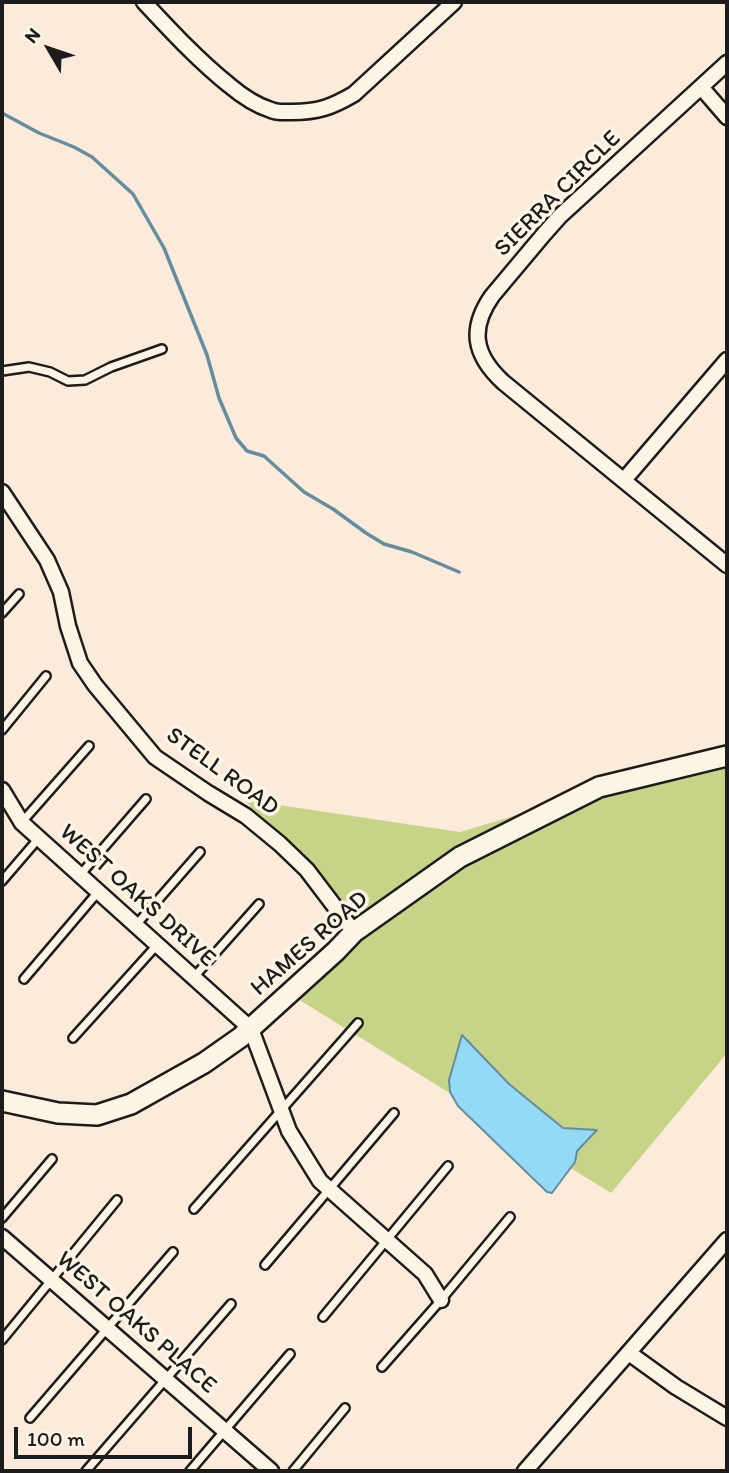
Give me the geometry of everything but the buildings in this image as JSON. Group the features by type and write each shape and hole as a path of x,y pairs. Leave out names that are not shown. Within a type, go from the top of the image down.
{"street":[{"path":"144,2 205,66 245,98 274,112 305,112 336,105 354,94 454,2"},
{"name":"SIERRA CIRCLE","path":"727,63 551,226 484,307 479,318 477,341 494,373 727,565"},
{"path":"701,87 727,117"},
{"path":"624,480 727,360"},
{"name":"STELL ROAD","path":"2,492 47,560 61,592 80,663 95,685 155,757 246,816 280,844 307,870 354,932"},
{"name":"HAMES ROAD","path":"2,1101 58,1113 97,1115 131,1104 211,1058 241,1037 354,932 460,857 599,787 727,756"},
{"name":"WEST OAKS DRIVE","path":"2,790 22,823 251,1029"},
{"path":"251,1029 289,1131 320,1181 425,1274 441,1300"},
{"name":"WEST OAKS PLACE","path":"2,1237 271,1471"},
{"path":"525,1471 727,1240"},
{"path":"629,1353 676,1387 727,1418"}],"lane":[{"path":"2,371 30,367 50,372 68,381 85,380 111,367 162,349"},
{"path":"2,613 19,594"},
{"path":"2,730 46,676"},
{"path":"22,823 89,746"},
{"path":"80,875 146,799"},
{"path":"2,881 39,838"},
{"path":"136,925 200,852"},
{"path":"24,979 99,892"},
{"path":"194,977 259,904"},
{"path":"73,1038 157,944"},
{"path":"194,1209 358,1023"},
{"path":"265,1265 394,1113"},
{"path":"2,1218 52,1159"},
{"path":"323,1317 448,1166"},
{"path":"2,1340 117,1200"},
{"path":"382,1367 510,1217"},
{"path":"30,1418 173,1252"},
{"path":"86,1471 231,1304"},
{"path":"190,1471 290,1354"},
{"path":"293,1471 345,1408"}],"green space":[{"path":"727,752 727,1053 611,1193 285,991 353,928 245,800 460,832"}],"water":[{"path":"462,1035 509,1084 563,1128 597,1130 577,1151 575,1162 552,1193 547,1192 458,1106 450,1092 449,1080"}],"waterway":[{"path":"2,113 92,157 133,194 164,248 207,355 219,398 236,438 247,451 264,456 304,492 384,544 412,552 459,572"}]}
